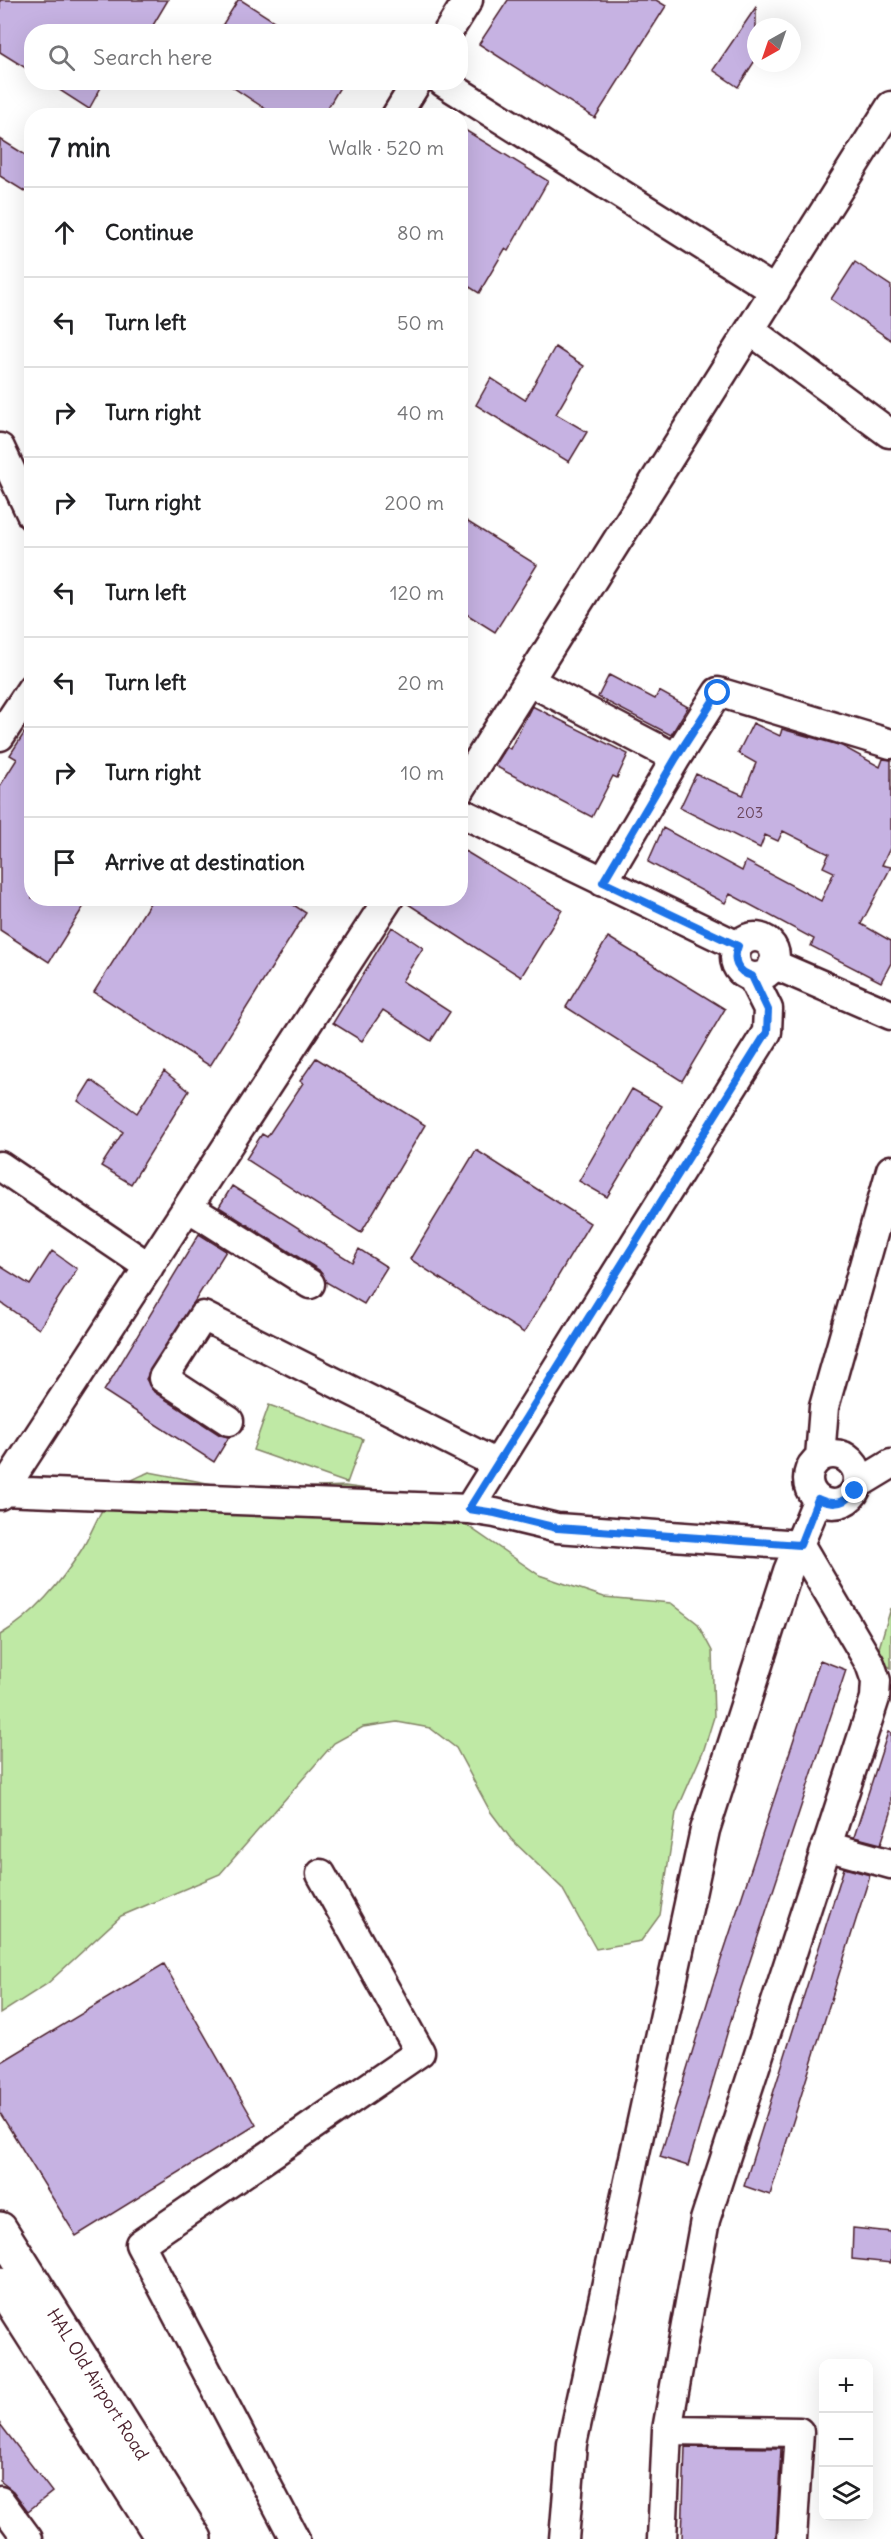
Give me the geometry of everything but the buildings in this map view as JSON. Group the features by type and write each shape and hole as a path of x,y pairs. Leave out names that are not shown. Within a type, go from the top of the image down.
{"main road":[{"name":"HAL Old Airport Road","path":"0,2229 195,2539"},
{"name":"HAL Old Airport Road","path":"0,2284 163,2539"}],"lane":[{"path":"453,24 468,0"},
{"path":"401,108 412,90"},
{"path":"456,90 775,291"},
{"path":"468,777 891,106"},
{"path":"750,330 889,433"},
{"path":"0,448 24,499"},
{"path":"529,681 676,758"},
{"path":"603,882 676,758 718,693 891,744"},
{"path":"0,736 24,700"},
{"path":"468,816 738,946 735,959 746,975 763,970 891,1015"},
{"path":"1,1493 384,906"},
{"path":"469,1509 767,1032 768,1010 763,970"},
{"path":"0,1166 149,1267"},
{"path":"820,1457 824,1407 891,1170"},
{"path":"188,1207 310,1284"},
{"path":"229,1421 163,1378 203,1316 497,1464"},
{"path":"836,1453 851,1461 856,1467 858,1484 855,1491 842,1502 826,1503 812,1493 808,1478 809,1469 820,1457 836,1453"},
{"path":"858,1484 891,1464"},
{"path":"1,1493 469,1509 557,1528 800,1545"},
{"path":"564,2539 572,2444 705,1830 788,1571 818,1499"},
{"path":"662,2539 667,2430 705,2220 875,1698 876,1681 870,1664 800,1545"},
{"path":"826,1846 891,1863"},
{"path":"295,2539 140,2244 420,2052 321,1874"},
{"path":"667,2430 800,2432 792,2539"},
{"path":"0,2501 28,2539"}],"green space":[{"path":"269,1405 363,1439 347,1483 253,1450"},
{"path":"149,1472 244,1490 345,1486 382,1491 459,1520 539,1575 604,1597 671,1603 697,1623 712,1651 714,1717 704,1749 676,1813 660,1915 641,1941 596,1949 562,1888 511,1839 490,1811 456,1748 430,1728 397,1722 363,1727 334,1743 220,1874 121,1916 47,1984 0,2014 0,1635 36,1608 56,1586 82,1549 102,1511 117,1490"},
{"path":"891,1608 891,1668 876,1658"}],"route":[{"path":"718,693 676,758 603,882 738,946 735,952 737,965 746,975 752,976 768,1010 767,1032 469,1509 557,1528 800,1545 818,1499 834,1504 849,1498 855,1491"}]}
